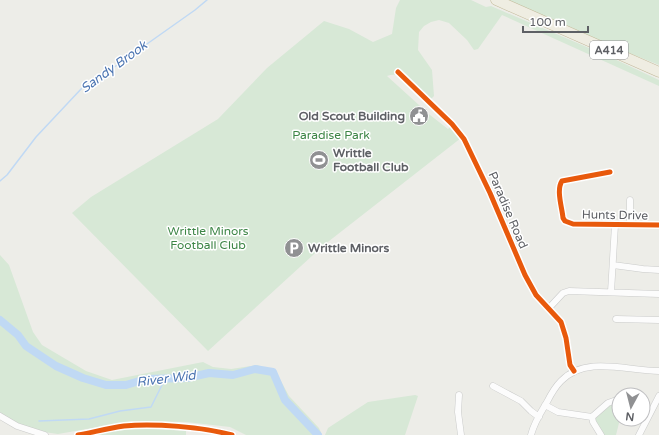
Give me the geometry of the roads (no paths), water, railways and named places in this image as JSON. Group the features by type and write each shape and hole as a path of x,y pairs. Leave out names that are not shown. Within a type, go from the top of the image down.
{"highway":[{"name":"A414","path":"496,0 659,72"}],"street":[{"name":"Paradise Road","path":"398,72 452,124 464,139 490,193 525,275 536,295 559,318 563,325 570,366 574,371"},
{"name":"Hunts Drive","path":"610,172 562,181 559,190 563,218 565,221 573,224 659,225"},
{"path":"630,200 630,225"},
{"path":"612,292 615,225"},
{"path":"613,265 659,270"},
{"path":"549,308 565,291 659,294"},
{"path":"616,319 659,320"},
{"path":"531,435 556,386 566,376 574,371 587,367 601,366 659,371"},
{"path":"493,386 521,401 539,417"},
{"path":"459,395 458,412 461,435"},
{"path":"639,435 659,396"},
{"path":"592,417 611,402"},
{"path":"545,405 558,412 592,417"},
{"path":"0,416 17,426 45,435"},
{"path":"592,417 600,435"},
{"path":"78,435 112,428 140,425 192,428 232,435"}],"waterway":[{"name":"Sandy Brook","path":"0,181 7,175 36,137 82,88 113,68 207,0"},
{"name":"River Wid","path":"0,320 18,335 26,346 56,366 83,378 106,385 126,385 146,379 187,378 209,373 233,375 255,369 273,372 285,400 318,435"},
{"path":"39,421 89,419 120,411 151,407 165,379"}],"place":[{"name":"Old Scout Building","path":"419,116"},
{"name":"Writtle Football Club","path":"319,160"},
{"name":"Writtle Minors","path":"294,248"}],"park label":[{"name":"Paradise Park","path":"331,135"},
{"name":"Writtle Minors Football Club","path":"208,238"}]}
